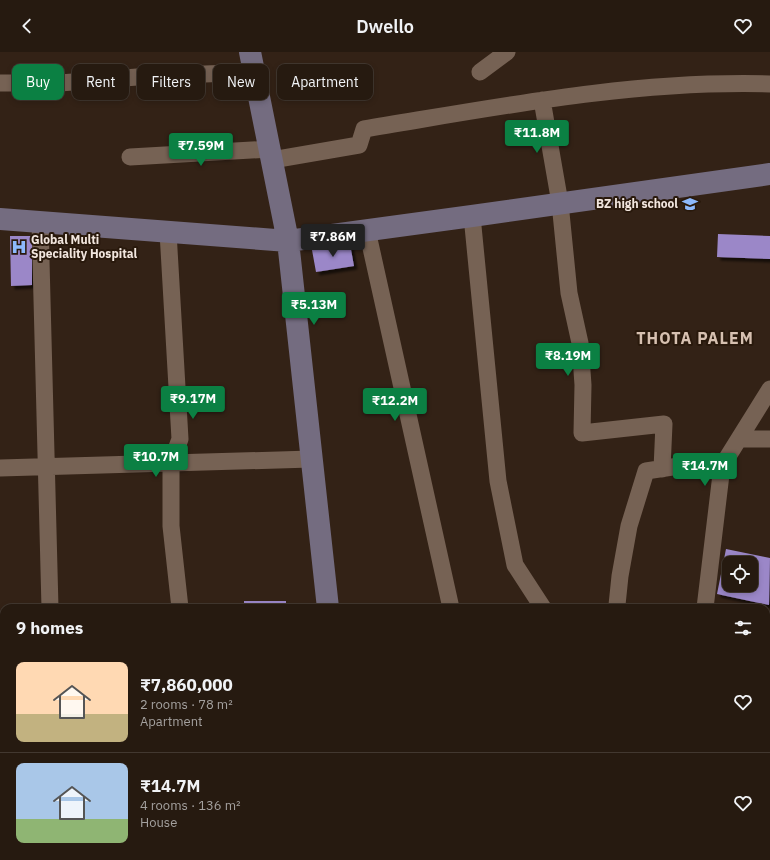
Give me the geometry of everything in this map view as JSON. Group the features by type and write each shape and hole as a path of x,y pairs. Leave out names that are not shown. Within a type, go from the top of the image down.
{"street":[{"path":"480,72 507,52"},
{"path":"0,83 60,83 150,76 232,73 252,61 288,241 328,604"},
{"path":"130,156 271,155 359,145 364,129 542,100 684,85 770,84"},
{"path":"542,100 560,203 569,293 580,343 583,384 582,433 664,424 662,469"},
{"path":"0,219 288,241 770,174"},
{"path":"472,216 498,481 515,565 540,604"},
{"path":"40,222 50,604"},
{"path":"367,230 450,604"},
{"path":"168,232 180,439 171,463 171,526 180,604"},
{"path":"705,604 722,466 770,389"},
{"path":"740,439 770,439"},
{"path":"0,468 311,459"},
{"path":"617,604 620,576 629,526 646,471 692,464 722,466"}],"building":[{"path":"718,234 770,236 770,259 717,257"},
{"path":"10,236 32,236 32,285 11,286"},
{"path":"350,244 354,266 316,272 312,250"},
{"path":"726,549 770,558 769,604 717,594 722,569 722,592 758,592 758,556 725,556"},
{"path":"244,601 286,601 286,604 244,604"}],"place":[{"name":"BZ high school","path":"690,204"},
{"name":"Global Multi Speciality Hospital","path":"19,247"}],"district":[{"name":"THOTA PALEM","path":"695,338"}]}
